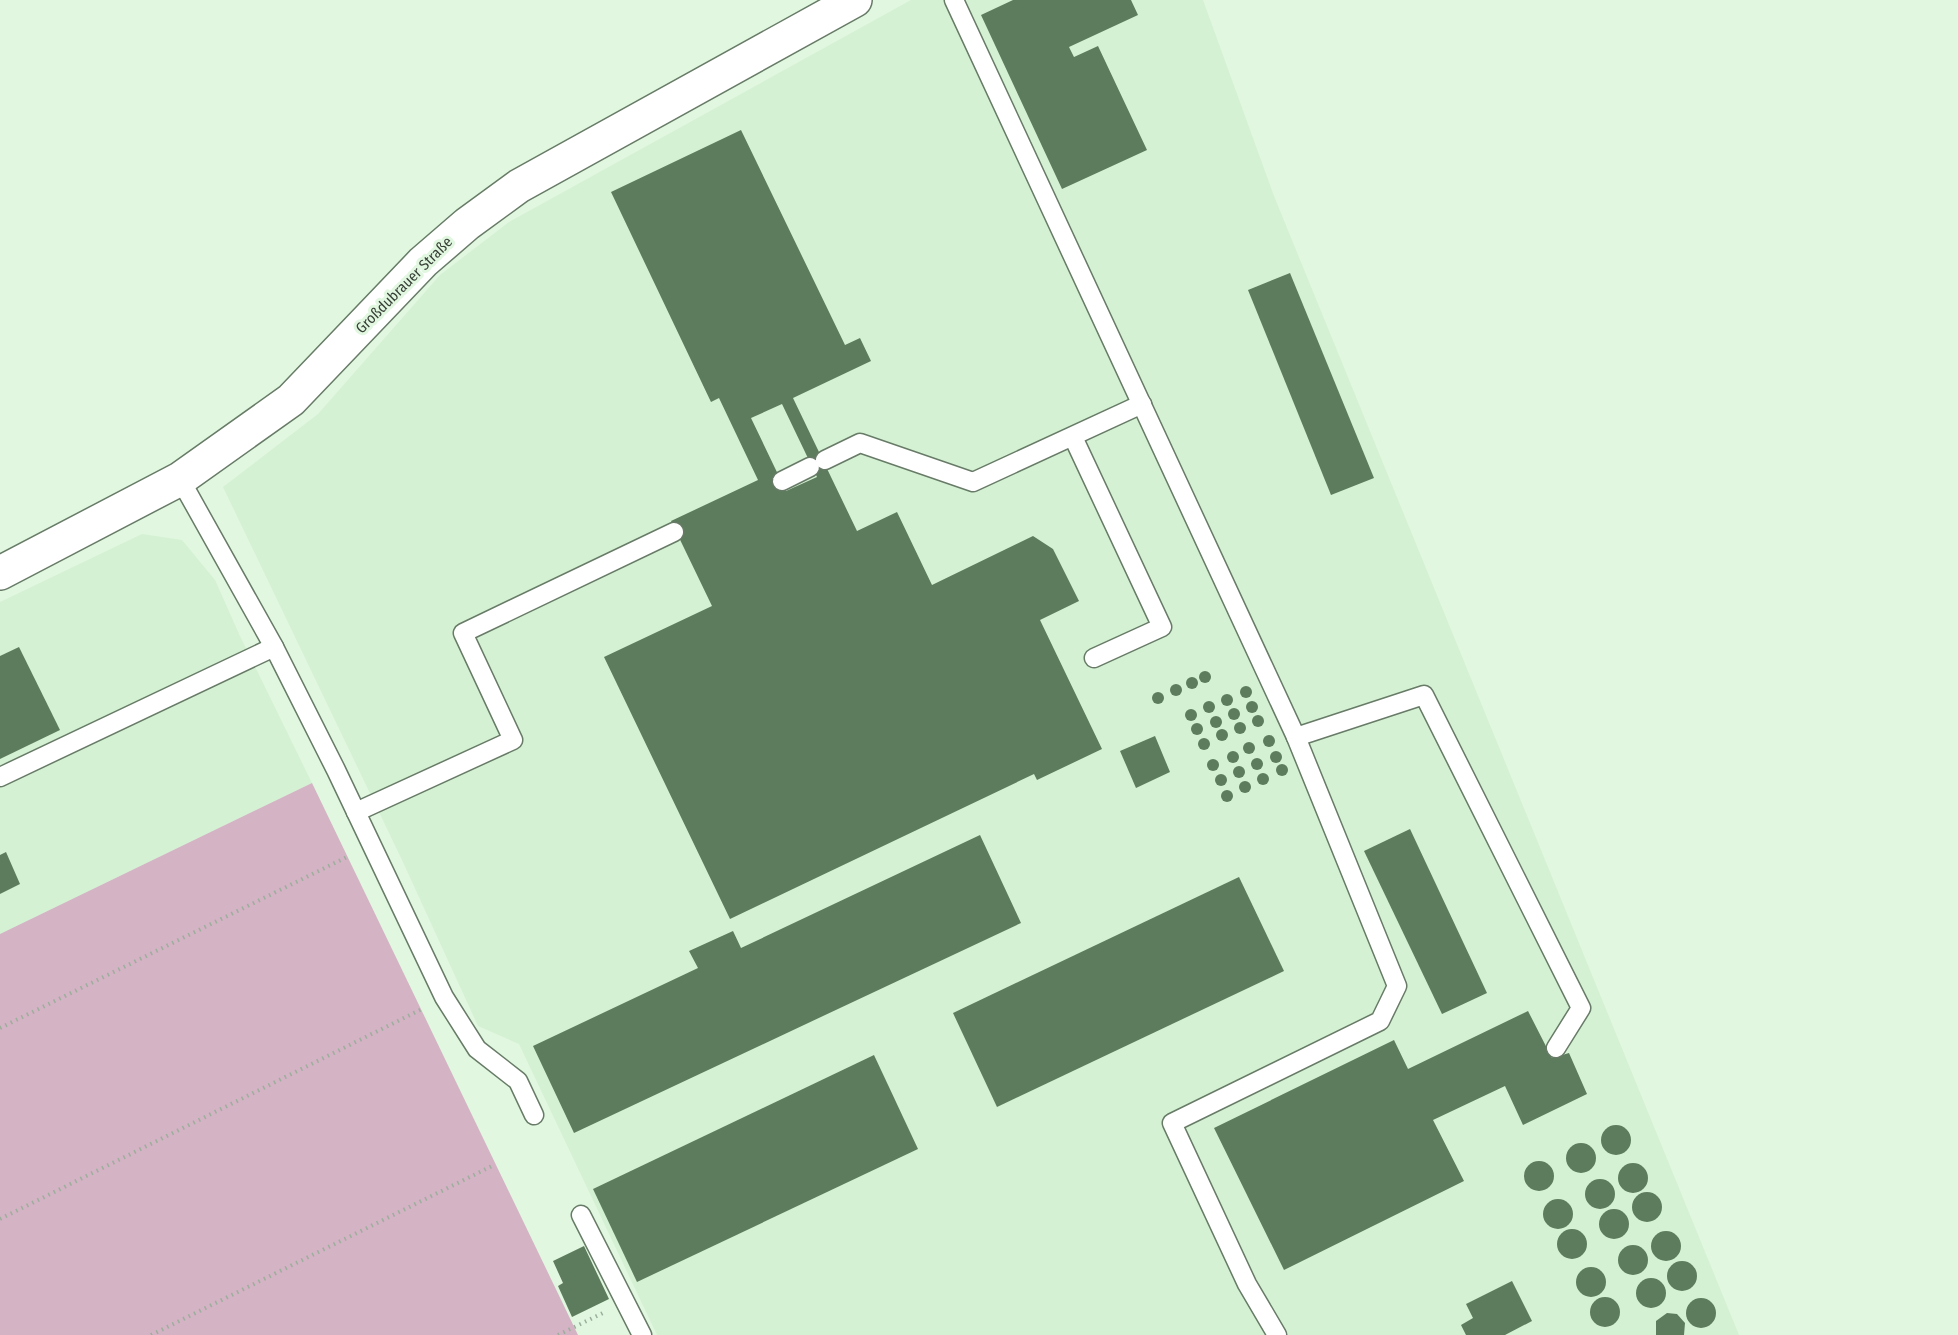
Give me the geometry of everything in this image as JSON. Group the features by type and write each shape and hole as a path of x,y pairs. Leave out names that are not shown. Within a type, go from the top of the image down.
{"main road":[{"name":"Großdubrauer Straße","path":"0,573 180,479 291,400 423,261 467,224 519,186 855,0"}],"lane":[{"path":"954,0 1296,736 1397,986 1380,1021 1172,1123 1247,1284 1277,1335"},
{"path":"782,481 860,443 974,482 1142,404"},
{"path":"1073,437 1162,627 1094,658"},
{"path":"180,479 274,647 444,997 477,1049 518,1081 534,1115"},
{"path":"356,812 513,740 463,633 674,532"},
{"path":"0,777 274,647"},
{"path":"1296,736 1424,695 1581,1008 1556,1048"},
{"path":"581,1215 642,1335"}],"path":[{"path":"0,1028 352,855"},
{"path":"0,1219 424,1008"},
{"path":"151,1335 492,1166"},
{"path":"558,1335 625,1302"}],"shaded area":[{"path":"911,0 1203,0 1274,196 1739,1335 657,1335 519,1044 478,1026 402,860 223,487 318,414 440,275 509,222"},
{"path":"142,534 182,540 215,580 312,783 0,934 0,602"},
{"path":"312,783 578,1335 0,1335 0,934"}],"building":[{"path":"1013,0 1131,0 1138,15 1069,47 1074,57 1098,46 1147,150 1062,189 981,15"},
{"path":"741,130 845,345 860,338 871,361 793,398 857,531 897,512 932,585 1033,536 1053,549 1079,601 1040,620 1102,749 1037,780 1034,774 730,919 604,657 712,606 671,521 758,480 719,398 711,402 611,192","holes":["782,404 817,477 786,491 751,418"]},
{"path":"1290,273 1374,478 1331,495 1248,290"},
{"path":"19,647 60,730 0,759 0,656"},
{"path":"1205,671 1211,677 1205,683 1199,677"},
{"path":"1192,677 1198,683 1192,689 1186,683"},
{"path":"1176,684 1182,690 1176,696 1170,690"},
{"path":"1246,686 1252,692 1246,698 1240,692"},
{"path":"1158,692 1164,698 1158,704 1152,698"},
{"path":"1227,694 1233,700 1227,706 1221,700"},
{"path":"1209,701 1215,707 1209,713 1203,707"},
{"path":"1252,701 1258,707 1252,713 1246,707"},
{"path":"1234,708 1240,714 1234,720 1228,714"},
{"path":"1193,709 1197,715 1193,721 1189,721 1185,713"},
{"path":"1258,715 1264,721 1258,727 1252,721"},
{"path":"1218,716 1222,722 1218,728 1214,728 1210,720"},
{"path":"1240,722 1246,728 1240,734 1234,728"},
{"path":"1197,723 1203,729 1197,735 1191,729"},
{"path":"1222,729 1228,735 1222,741 1216,735"},
{"path":"1271,735 1275,741 1271,747 1267,747 1263,739"},
{"path":"1155,736 1170,772 1136,788 1120,751"},
{"path":"1204,738 1210,744 1204,750 1198,744"},
{"path":"1249,742 1255,748 1249,754 1243,748"},
{"path":"1233,751 1239,757 1233,763 1227,757"},
{"path":"1276,751 1282,757 1276,763 1270,757"},
{"path":"1257,758 1263,764 1257,770 1251,764"},
{"path":"1213,759 1219,765 1213,771 1207,765"},
{"path":"1284,764 1288,770 1284,776 1280,776 1276,768"},
{"path":"1239,766 1245,772 1239,778 1233,772"},
{"path":"1263,773 1269,779 1263,785 1257,779"},
{"path":"1223,774 1227,780 1223,786 1219,786 1215,778"},
{"path":"1245,781 1251,787 1245,793 1239,787"},
{"path":"1229,790 1233,796 1229,802 1225,802 1221,794"},
{"path":"1410,829 1487,993 1442,1014 1364,851"},
{"path":"980,835 1021,923 574,1133 533,1046 698,968 689,951 733,931 741,948"},
{"path":"6,852 20,884 0,894 0,855"},
{"path":"1239,877 1284,971 997,1107 953,1013"},
{"path":"1528,1011 1552,1058 1569,1053 1587,1094 1523,1125 1505,1086 1433,1120 1464,1181 1284,1270 1214,1128 1394,1040 1408,1069"},
{"path":"874,1055 918,1149 637,1282 593,1189"},
{"path":"1616,1125 1627,1129 1631,1140 1627,1151 1616,1155 1605,1151 1601,1140 1605,1129"},
{"path":"1581,1143 1592,1147 1596,1158 1592,1169 1581,1173 1570,1169 1566,1158 1570,1147"},
{"path":"1539,1161 1550,1165 1554,1176 1550,1187 1539,1191 1528,1187 1524,1176 1528,1165"},
{"path":"1633,1163 1644,1167 1648,1178 1644,1189 1633,1193 1622,1189 1618,1178 1622,1167"},
{"path":"1600,1179 1611,1183 1615,1194 1611,1205 1600,1209 1589,1205 1585,1194 1589,1183"},
{"path":"1647,1192 1658,1196 1662,1207 1658,1218 1647,1222 1636,1218 1632,1207 1636,1196"},
{"path":"1558,1199 1569,1203 1573,1214 1569,1225 1558,1229 1547,1225 1543,1214 1547,1203"},
{"path":"1614,1209 1625,1213 1629,1224 1625,1235 1614,1239 1603,1235 1599,1224 1603,1213"},
{"path":"1572,1229 1583,1233 1587,1244 1583,1255 1572,1259 1561,1255 1557,1244 1561,1233"},
{"path":"1666,1231 1677,1235 1681,1246 1677,1257 1666,1261 1655,1257 1651,1246 1655,1235"},
{"path":"1633,1245 1644,1249 1648,1260 1644,1271 1633,1275 1622,1271 1618,1260 1622,1249"},
{"path":"584,1246 609,1299 572,1317 558,1286 563,1283 553,1261"},
{"path":"1682,1261 1693,1265 1697,1276 1693,1287 1682,1291 1671,1287 1667,1276 1671,1265"},
{"path":"1591,1267 1602,1271 1606,1282 1602,1293 1591,1297 1580,1293 1576,1282 1580,1271"},
{"path":"1651,1278 1662,1282 1666,1293 1662,1304 1651,1308 1640,1304 1636,1293 1640,1282"},
{"path":"1512,1281 1532,1321 1505,1335 1466,1335 1461,1325 1473,1318 1466,1304"},
{"path":"1605,1297 1616,1301 1620,1312 1616,1323 1605,1327 1594,1323 1590,1312 1594,1301"},
{"path":"1701,1298 1712,1302 1716,1313 1712,1324 1701,1328 1690,1324 1686,1313 1690,1302"},
{"path":"1667,1313 1677,1314 1685,1323 1684,1335 1656,1335 1656,1321"}]}
